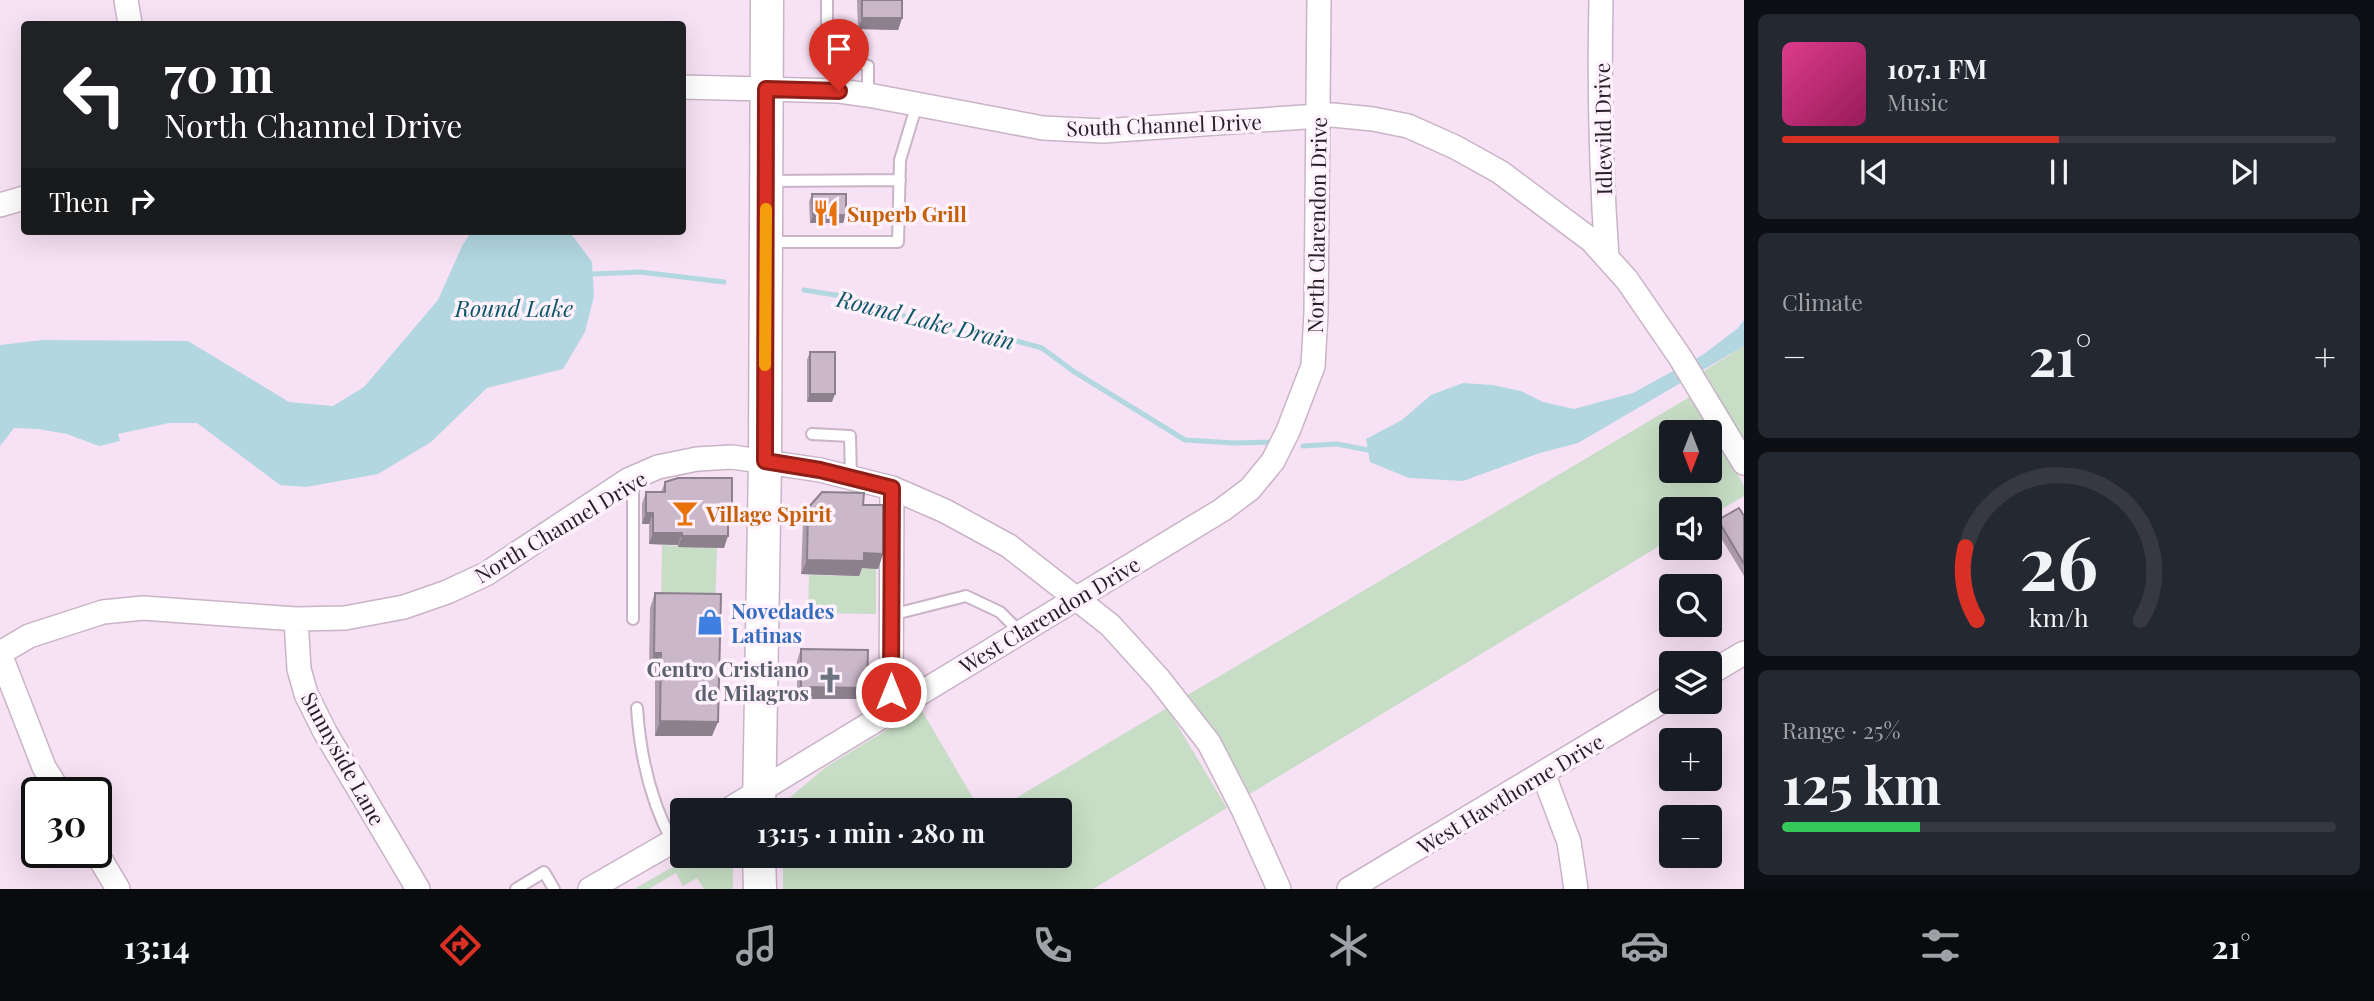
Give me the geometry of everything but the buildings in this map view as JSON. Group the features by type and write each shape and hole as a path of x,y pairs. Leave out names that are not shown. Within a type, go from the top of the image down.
{"main road":[{"path":"759,798 765,461 767,0"},
{"path":"759,868 760,889"}],"street":[{"path":"126,0 130,21"},
{"name":"North Clarendon Drive","path":"1282,444 1313,366 1316,313 1319,0"},
{"name":"Idlewild Drive","path":"1601,0 1601,160 1607,258"},
{"name":"South Channel Drive","path":"686,87 839,91 1042,128 1103,131 1318,116 1373,119 1408,126 1455,147 1500,172 1591,240 1627,280 1680,357 1744,463"},
{"path":"0,205 21,199"},
{"name":"West Clarendon Drive","path":"765,798 891,709 1222,510 1250,489 1273,461 1282,444"},
{"name":"North Channel Drive","path":"0,653 29,636 103,612 143,608 296,619 345,618 404,607 447,592 486,574 633,478 658,467 697,459 733,457 820,470 892,488 945,511 1009,546 1110,625 1159,680 1209,743 1279,889"},
{"path":"891,709 892,488"},
{"name":"Sunnyside Lane","path":"296,619 299,669 306,694 325,732 418,889"},
{"path":"0,653 50,777"},
{"path":"1722,666 1744,653"},
{"name":"West Hawthorne Drive","path":"1349,889 1659,703"},
{"path":"1543,773 1569,842 1576,889"},
{"path":"590,889 670,842"},
{"path":"106,868 118,889"}],"lane":[{"path":"827,0 827,48 868,66 868,95"},
{"path":"766,242 898,242 900,160 916,104"},
{"path":"766,181 900,180"},
{"path":"812,434 850,436 851,478"},
{"path":"633,478 633,619"},
{"path":"891,615 967,596 1000,611 1020,632"},
{"path":"636,708 639,742 648,777 659,815 670,829"},
{"path":"516,889 544,872 554,889"}],"green space":[{"path":"1744,346 1744,442 1704,371"},
{"path":"1693,395 1707,420 1659,420 1659,483 1722,483 1722,447 1744,486 1744,496 1722,509 1722,497 1659,497 1659,546 1248,795 1186,696"},
{"path":"662,545 717,548 715,609 661,608"},
{"path":"859,568 876,569 876,614 808,613 809,575 858,576"},
{"path":"1167,708 1227,808 1093,889 783,889 783,868 1072,868 1072,798 1016,798"},
{"path":"921,709 973,798 790,798 826,767"},
{"path":"671,868 733,868 733,889 704,889 697,878 683,886 676,873 649,889 634,889"}],"water":[{"name":"Round Lake","path":"469,235 572,235 592,262 594,296 585,332 563,369 487,388 431,442 378,474 306,487 280,485 197,423 169,423 118,434 120,441 99,446 67,434 14,428 0,446 0,345 43,340 188,341 289,402 333,406 364,387 438,300"},
{"path":"1744,320 1744,346 1578,443 1540,453 1463,481 1409,478 1370,462 1366,439 1402,420 1431,395 1463,383 1492,385 1521,391 1543,402 1574,409 1633,393 1704,354 1738,328"}],"waterway":[{"name":"Round Lake Drain","path":"593,274 640,272 724,282"},
{"name":"Round Lake Drain","path":"804,290 848,297 950,331 1009,339 1042,348 1073,371 1185,440 1273,442"},
{"name":"Round Lake Drain","path":"1303,446 1337,444 1373,451"}],"slow traffic":[{"path":"765,365 766,209"}],"place":[{"name":"Superb Grill","path":"826,213"},
{"name":"Village Spirit","path":"685,513"},
{"name":"Novedades Latinas","path":"710,622"},
{"name":"Centro Cristiano de Milagros","path":"830,680"}],"route":[{"path":"839,91 766,89 765,461 820,470 892,488 891,692"}]}
